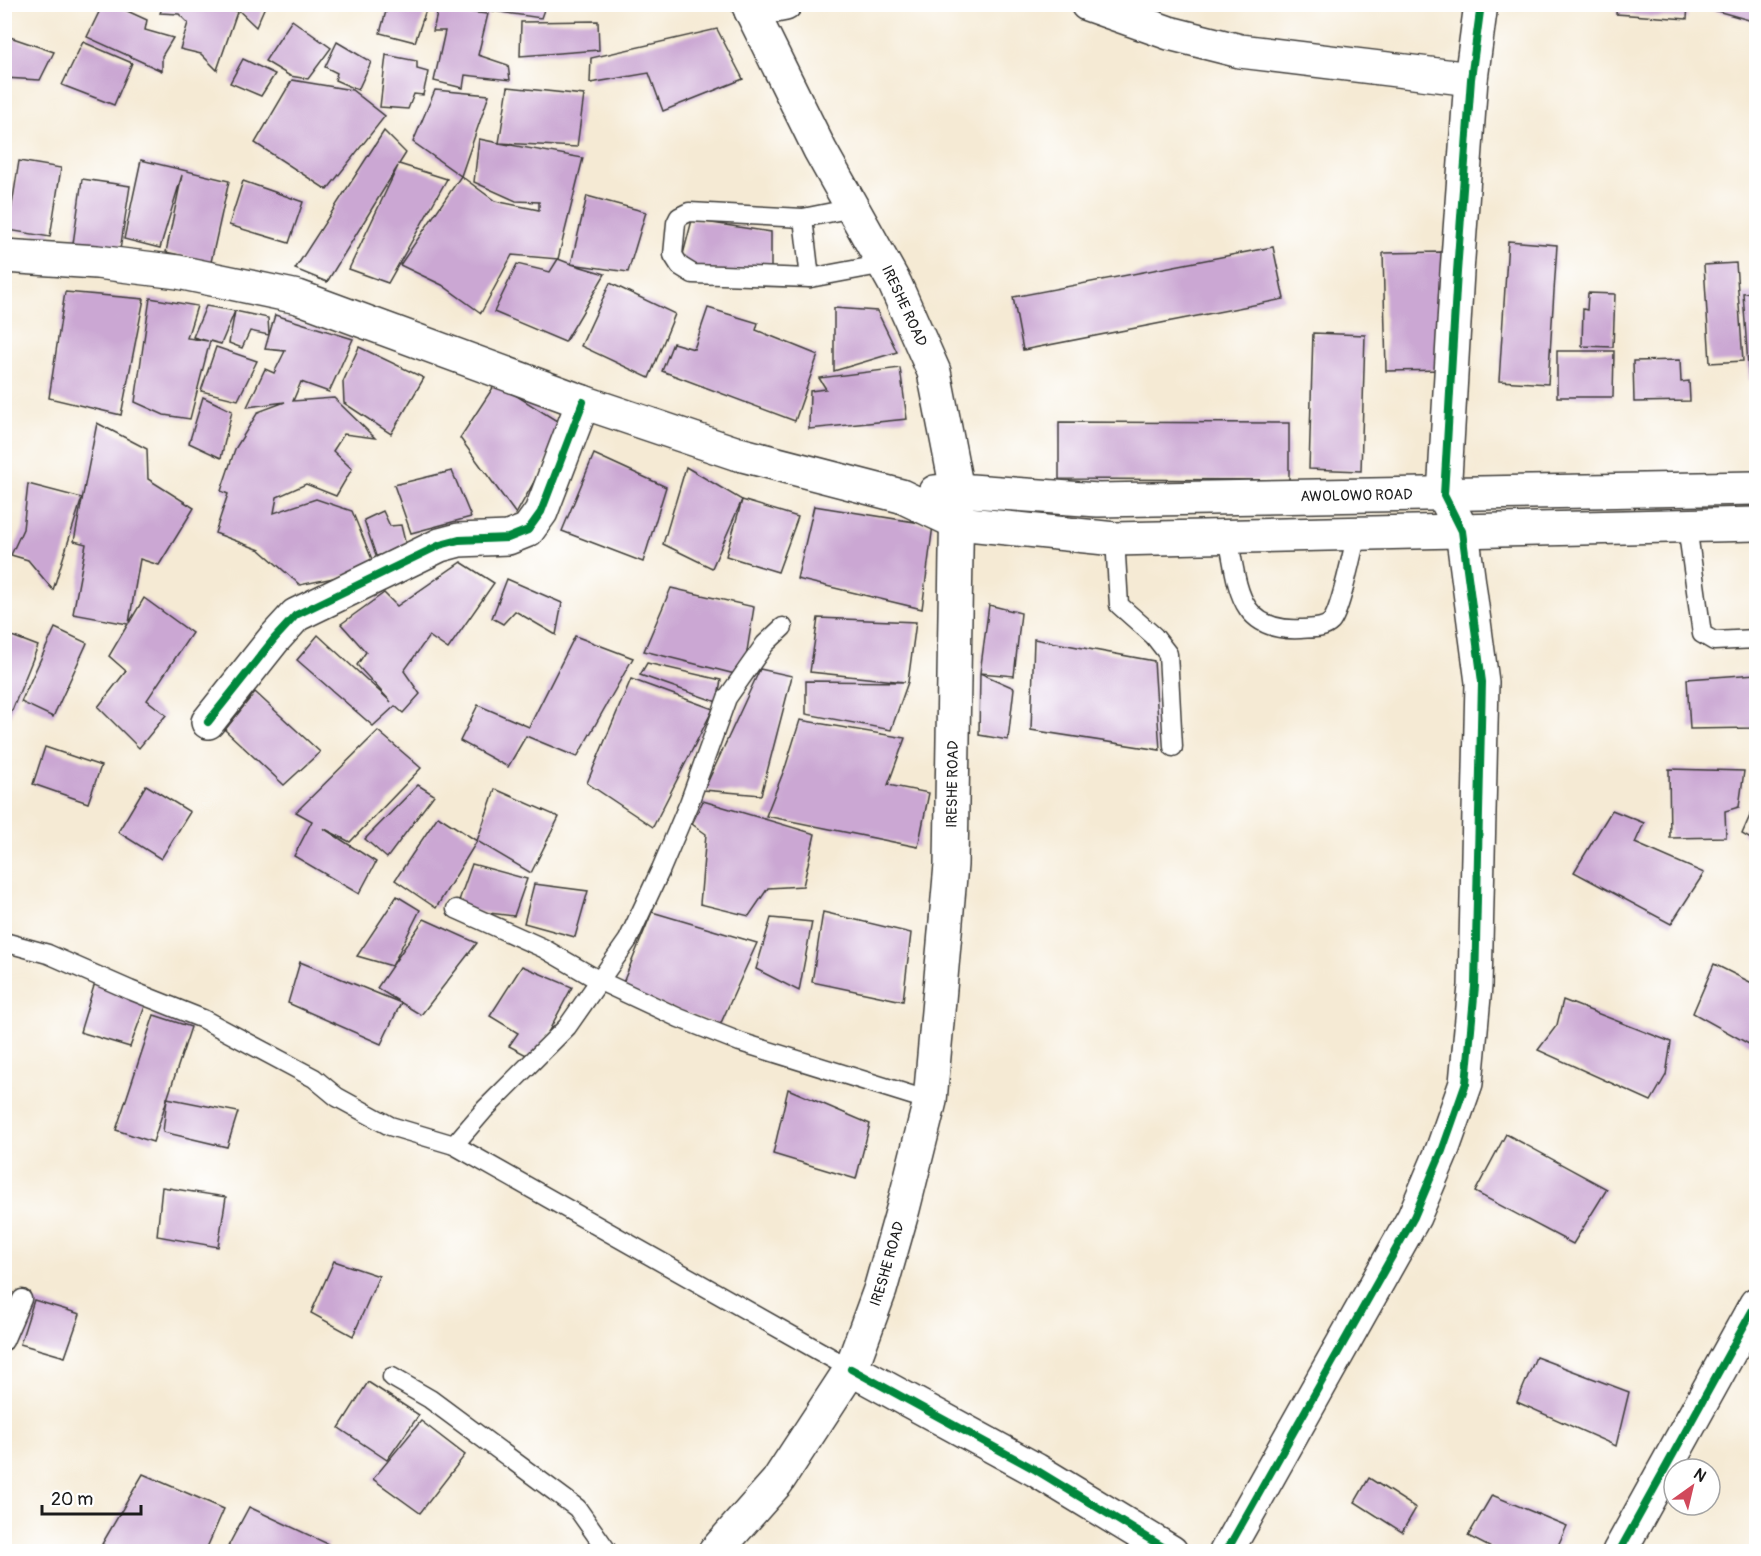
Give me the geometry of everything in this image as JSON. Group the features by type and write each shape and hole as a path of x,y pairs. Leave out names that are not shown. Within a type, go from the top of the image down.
{"main road":[{"path":"749,8 785,4"},
{"path":"1087,4 1169,33 1240,51 1472,79"},
{"path":"1226,1551 1414,1217 1442,1151 1466,1083 1475,986 1482,682 1462,531 1444,495 1456,272 1472,79 1481,4"},
{"name":"IRESHE ROAD","path":"715,1551 777,1482 851,1369 880,1290 930,1101 951,864 957,490 934,372 896,284 820,150 749,8"},
{"path":"4,256 97,262 178,272 298,297 583,402 735,453 901,496 958,523 1115,539 1756,524"},
{"path":"208,722 296,615 440,545 459,540 508,538 528,530 541,512 583,402"},
{"name":"AWOLOWO ROAD","path":"901,496 957,490 1098,500 1756,488"},
{"path":"1618,1551 1756,1304"},
{"path":"851,1369 1036,1470 1171,1551"}],"lane":[{"path":"853,208 803,218 689,212 679,217 676,223 673,255 680,266 693,274 810,278 885,264"},
{"path":"803,218 810,278"},
{"path":"1687,526 1701,634 1714,641 1756,639"},
{"path":"1228,537 1240,595 1251,614 1263,624 1290,629 1323,628 1332,621 1357,534"},
{"path":"1115,539 1119,604 1154,636 1168,654 1173,747"},
{"path":"454,1145 485,1109 567,1027 628,940 689,803 727,698 765,644 783,627"},
{"path":"456,909 543,948 600,981 680,1018 740,1042 930,1101"},
{"path":"4,942 48,954 203,1019 314,1078 337,1097 390,1126 454,1145 851,1369"},
{"path":"4,1341 22,1299"},
{"path":"392,1377 430,1399 577,1508 608,1551"}],"building":[{"path":"103,4 112,4 147,20 145,30 173,38 162,56 162,71 87,37"},
{"path":"164,4 225,4 237,12 217,70 201,54 180,49 188,23 179,14 160,13"},
{"path":"232,4 266,4 256,27"},
{"path":"388,4 428,4 415,42 380,33"},
{"path":"445,4 546,4 541,18"},
{"path":"1617,4 1688,4 1687,19 1616,14"},
{"path":"1712,4 1756,4 1756,22 1710,9"},
{"path":"438,9 488,14 478,55 508,65 510,80 465,75 463,88 434,81 445,31 433,31"},
{"path":"292,20 331,48 308,79 290,76 265,61"},
{"path":"598,21 599,50 520,56 521,22"},
{"path":"717,29 743,79 663,111 649,73 590,83 591,58"},
{"path":"4,35 54,52 40,80 4,78"},
{"path":"83,42 132,63 114,105 62,85"},
{"path":"337,42 371,62 358,90 335,80 337,73 325,67"},
{"path":"386,55 417,61 417,69 428,72 423,95 414,94 408,109 380,107"},
{"path":"243,59 275,74 261,96 230,83"},
{"path":"292,80 352,90 385,116 327,190 255,143"},
{"path":"508,87 584,95 577,147 499,143"},
{"path":"435,90 489,95 461,176 413,142"},
{"path":"384,131 406,153 399,164 447,179 388,283 349,269 398,166 327,282 295,269"},
{"path":"479,139 583,158 558,259 512,255 481,313 442,285 400,265 461,176 495,201 539,210 539,202 516,201 474,182"},
{"path":"141,160 229,181 211,262 166,252 182,175 160,248 124,239"},
{"path":"19,161 61,168 50,237 8,230"},
{"path":"82,179 130,186 120,250 73,244"},
{"path":"243,181 303,202 289,243 229,225"},
{"path":"587,196 646,212 628,272 571,264"},
{"path":"692,220 771,232 771,278 680,266"},
{"path":"1508,241 1557,245 1548,384 1499,381"},
{"path":"1273,247 1284,299 1023,350 1013,297"},
{"path":"1444,252 1446,370 1386,371 1383,253"},
{"path":"558,259 605,274 565,342 494,312 517,264 550,272"},
{"path":"1736,263 1743,361 1710,363 1704,265"},
{"path":"610,283 675,314 649,378 581,346"},
{"path":"65,292 144,299 121,415 49,398"},
{"path":"1756,292 1756,380 1749,380 1743,293"},
{"path":"1588,293 1615,294 1613,347 1582,346 1583,309 1587,310"},
{"path":"150,298 197,306 187,338 208,341 193,337 206,306 235,311 221,344 210,341 190,419 164,415 135,402"},
{"path":"708,308 758,323 756,330 818,355 795,421 662,371 673,343 694,349"},
{"path":"834,308 877,311 897,352 834,371"},
{"path":"235,311 268,318 269,335 250,331 242,348 229,343"},
{"path":"275,315 353,339 329,392 301,382 293,401 334,398 375,438 344,434 333,451 352,469 336,496 306,484 277,497 274,513 316,499 352,511 376,569 300,585 260,550 215,533 228,494 221,491 235,449 258,412 285,402 247,407 265,369 274,373 285,351 265,349"},
{"path":"1313,333 1365,335 1361,471 1309,469"},
{"path":"216,347 257,361 238,400 201,391"},
{"path":"359,347 424,378 391,434 344,403 343,382"},
{"path":"1557,351 1614,351 1613,397 1557,397"},
{"path":"1680,360 1681,382 1689,381 1690,401 1634,402 1633,361"},
{"path":"900,368 907,419 809,429 810,391 826,389 819,378"},
{"path":"496,383 565,426 516,514 460,438"},
{"path":"203,397 232,411 221,458 189,443"},
{"path":"1059,422 1289,423 1289,480 1059,479"},
{"path":"97,423 147,449 148,479 194,508 159,565 140,559 129,623 144,598 192,633 147,700 166,715 139,748 98,707 126,671 109,656 128,624 73,614 86,544 74,541"},
{"path":"594,454 666,487 643,562 562,531"},
{"path":"686,467 742,500 712,568 663,544"},
{"path":"452,471 471,517 411,533 394,485"},
{"path":"28,484 82,498 53,590 28,560 11,555 23,529"},
{"path":"742,500 798,517 778,572 726,556"},
{"path":"814,506 933,525 922,609 797,579"},
{"path":"383,511 390,526 401,525 407,550 376,556 364,520"},
{"path":"461,562 494,583 448,649 429,636 404,671 420,694 403,713 395,706 373,726 297,660 318,635 391,702 357,665 366,652 341,624 384,593 397,606"},
{"path":"507,579 562,603 556,635 515,611 503,624 492,618"},
{"path":"671,588 754,607 743,676 644,651"},
{"path":"989,605 1021,613 1014,676 980,673"},
{"path":"818,618 916,622 908,682 891,730 806,714 806,681 905,682 810,672"},
{"path":"55,628 87,643 53,717 21,702"},
{"path":"4,633 38,646 5,728 4,728"},
{"path":"575,636 633,658 577,757 526,736 508,767 460,741 478,705 529,727"},
{"path":"1034,639 1154,661 1160,750 1031,730"},
{"path":"647,663 721,680 717,702 640,675"},
{"path":"760,669 792,676 761,795 704,790"},
{"path":"980,673 1014,688 1008,740 979,735"},
{"path":"1756,674 1756,728 1690,729 1687,679"},
{"path":"631,679 713,709 653,827 587,783"},
{"path":"255,692 320,752 284,785 225,730"},
{"path":"800,720 905,738 888,785 929,793 918,847 766,816 786,765"},
{"path":"378,731 421,768 350,842 323,828 376,862 359,894 294,856 312,821 296,812"},
{"path":"45,747 101,766 88,803 33,784"},
{"path":"1669,769 1744,771 1739,807 1725,811 1726,837 1670,838"},
{"path":"146,785 190,812 161,859 118,832"},
{"path":"418,785 434,795 387,858 365,839"},
{"path":"495,789 559,817 531,873 477,841"},
{"path":"703,801 815,834 803,886 768,888 749,916 700,904 706,834 692,824"},
{"path":"1756,802 1756,842 1742,834"},
{"path":"1612,810 1644,823 1635,843 1704,873 1671,924 1574,872"},
{"path":"438,816 477,841 436,908 395,880"},
{"path":"472,864 527,879 514,916 456,909"},
{"path":"534,884 588,891 575,937 524,923"},
{"path":"397,896 420,910 392,966 357,956"},
{"path":"652,912 757,943 720,1025 620,990"},
{"path":"823,912 911,933 903,1001 812,982"},
{"path":"771,918 812,922 799,991 756,969"},
{"path":"424,919 477,943 421,1015 377,988"},
{"path":"300,962 401,1003 381,1044 288,1003"},
{"path":"1714,964 1756,985 1756,1048 1693,1013"},
{"path":"522,966 572,987 534,1059 509,1046 518,1033 490,1016"},
{"path":"97,976 148,998 130,1047 80,1032"},
{"path":"1563,1000 1671,1042 1666,1075 1651,1101 1538,1050 1557,1025"},
{"path":"154,1015 191,1027 153,1142 116,1130"},
{"path":"788,1089 870,1124 856,1179 773,1154"},
{"path":"167,1098 238,1112 227,1147 163,1132"},
{"path":"1506,1134 1607,1189 1573,1244 1475,1192"},
{"path":"162,1187 226,1197 218,1247 157,1236"},
{"path":"334,1261 379,1276 353,1336 311,1313"},
{"path":"34,1300 80,1314 65,1357 20,1344"},
{"path":"1536,1357 1629,1392 1616,1446 1517,1402"},
{"path":"368,1382 419,1415 387,1460 339,1428"},
{"path":"421,1421 465,1455 420,1513 373,1479"},
{"path":"143,1474 224,1509 205,1552 117,1552 102,1544"},
{"path":"1369,1478 1416,1508 1402,1532 1355,1502"},
{"path":"1492,1495 1567,1526 1555,1552 1499,1552 1468,1536"},
{"path":"249,1507 328,1544 324,1552 225,1552"}],"cycle path":[{"path":"1226,1552 1414,1217 1442,1151 1466,1083 1475,986 1482,682 1462,531 1444,495 1471,79 1481,4"},
{"path":"208,722 296,615 440,545 459,540 508,538 528,530 541,512 583,402"},
{"path":"1619,1552 1756,1304"},
{"path":"851,1369 1036,1470 1171,1552"}]}
